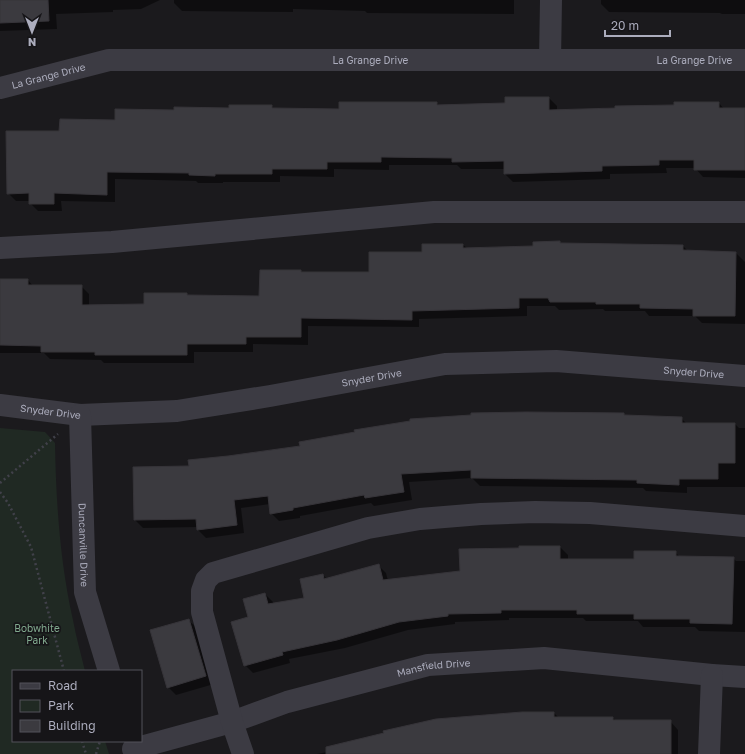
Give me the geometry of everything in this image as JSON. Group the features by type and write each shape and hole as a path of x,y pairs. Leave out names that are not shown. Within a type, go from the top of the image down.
{"street":[{"path":"550,60 551,0"},
{"name":"La Grange Drive","path":"0,88 110,60 745,60"},
{"path":"0,248 112,242 434,212 745,212"},
{"name":"Snyder Drive","path":"0,405 80,415 177,411 270,396 445,364 556,361 745,376"},
{"name":"Duncanville Drive","path":"80,415 85,592 109,670"},
{"path":"243,754 232,722 202,612 202,591 206,580 213,573 368,528 420,519 474,514 535,512 590,513 745,526"},
{"name":"Mansfield Drive","path":"132,748 232,722 287,702 428,665 544,658 745,677"},
{"path":"709,754 712,675"}],"path":[{"path":"0,483 80,415"},
{"path":"0,492 8,503 30,548 64,670"},
{"path":"82,742 86,754"},
{"path":"96,754 100,742"}],"green space":[{"name":"Bobwhite Park","path":"0,428 45,432 55,443 56,487 62,554 69,598 85,670 12,670 12,742 105,742 109,754 0,754"}],"building":[{"path":"0,0 48,0 49,21 0,23"},
{"path":"505,97 549,97 549,110 615,108 615,106 674,105 674,102 719,102 719,108 745,108 745,170 694,170 694,160 659,160 659,165 602,166 602,171 504,174 504,161 452,162 452,158 381,157 381,162 327,162 327,169 272,169 272,174 215,174 215,176 189,175 189,173 107,172 107,195 54,193 54,204 29,204 29,193 7,194 6,131 59,131 60,119 115,120 115,109 174,110 174,107 229,108 229,105 272,105 272,108 339,109 339,102 437,102 437,105 505,103"},
{"path":"560,241 560,243 683,245 683,250 736,252 735,316 693,316 693,309 640,308 640,304 550,302 548,298 519,298 519,308 412,311 412,320 301,318 301,337 246,337 246,344 187,344 187,355 95,355 95,352 41,352 41,346 0,345 0,279 28,279 28,285 82,285 82,305 144,304 144,293 259,296 260,270 301,270 301,272 369,272 369,252 422,252 422,244 463,244 463,248 533,246 533,242"},
{"path":"471,413 624,413 624,415 682,417 682,423 735,423 735,463 718,463 718,479 679,479 679,485 637,483 637,480 471,478 471,470 401,474 404,492 365,498 364,495 293,508 293,510 270,514 268,496 234,500 237,525 197,530 196,519 134,520 133,467 189,466 188,460 300,446 299,442 355,432 354,430 410,421 410,419 471,415"},
{"path":"519,546 560,546 560,559 634,559 634,551 676,551 676,556 734,557 732,624 690,623 690,619 634,619 634,614 577,614 577,610 501,610 501,613 448,614 448,616 399,622 337,640 282,652 283,655 244,666 231,622 248,617 243,599 265,593 268,604 304,598 300,579 323,574 324,579 379,564 383,580 460,571 459,549 519,548"},
{"path":"189,619 206,676 167,688 150,630"},
{"path":"522,712 554,712 554,717 613,717 613,720 671,720 671,754 326,754 326,747 384,733 383,731 436,719"}]}
